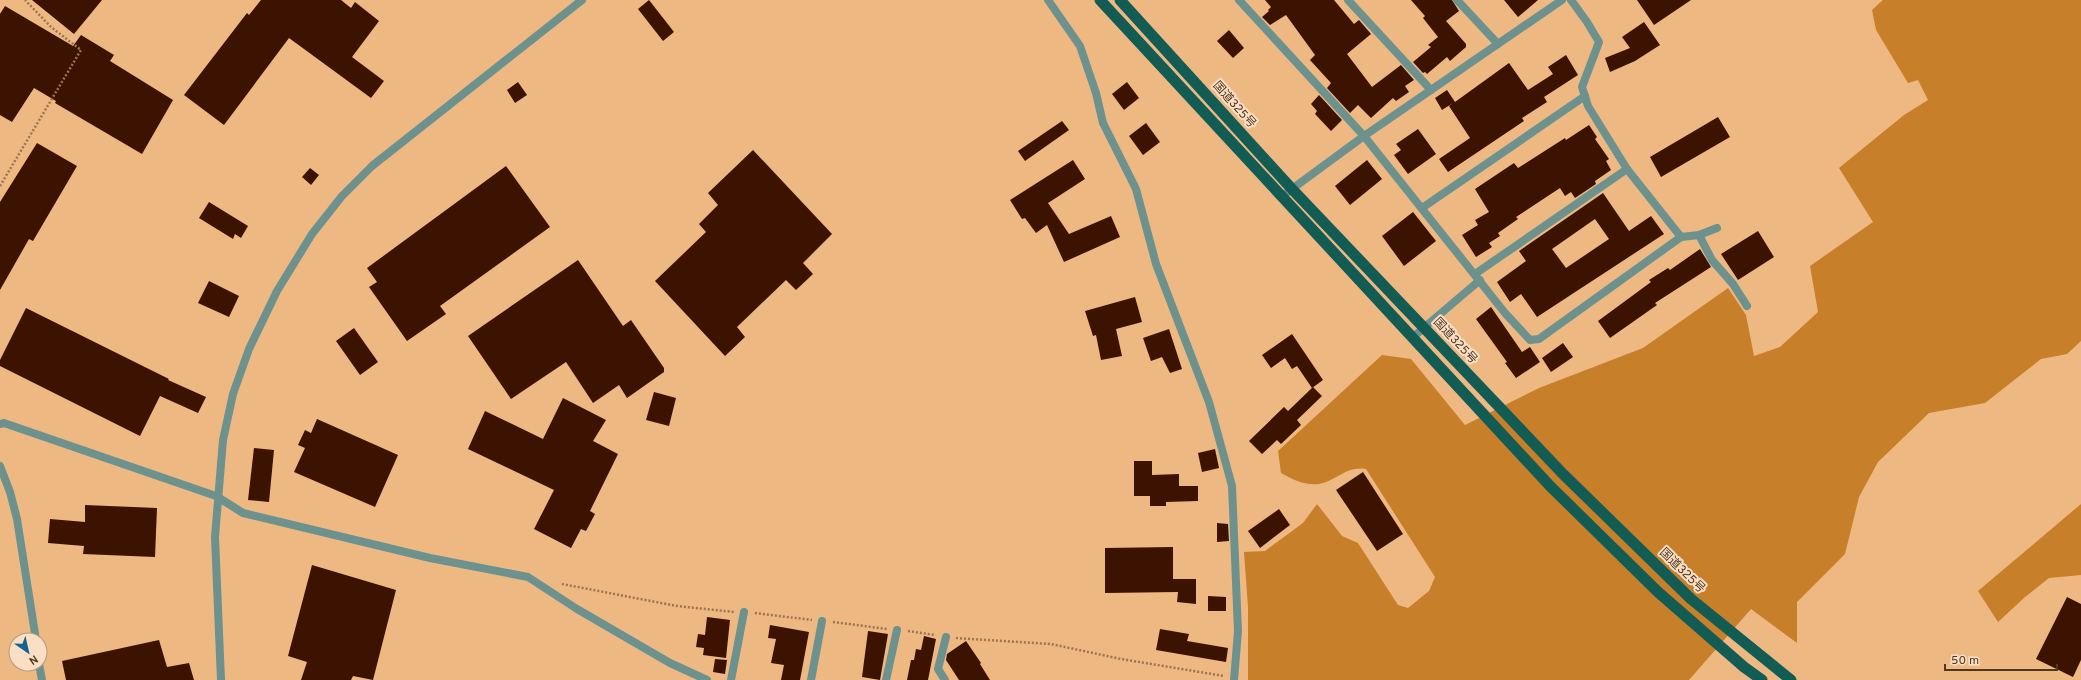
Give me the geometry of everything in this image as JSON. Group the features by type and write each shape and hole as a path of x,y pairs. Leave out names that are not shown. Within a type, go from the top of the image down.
{"highway":[{"path":"1100,0 1550,486 1658,592 1744,667 1762,680"},
{"name":"国道325号","path":"1120,0 1291,188 1563,474 1691,599 1791,680"}],"street":[{"path":"221,680 214,536 216,496 224,432 233,394 247,356 278,291 312,234 342,196 372,166 582,0"},
{"path":"1048,0 1080,46 1096,93 1103,123 1129,171 1136,189 1156,264 1209,402 1232,486 1238,631 1234,679"},
{"path":"1239,0 1364,136 1505,313 1530,340 1539,339 1681,237 1699,234 1717,228"},
{"path":"1348,0 1431,90"},
{"path":"1457,0 1498,44"},
{"path":"1281,197 1291,188 1364,136 1562,0"},
{"path":"1571,0 1599,42 1582,87 1588,106 1627,169 1681,237"},
{"path":"1422,208 1585,96"},
{"path":"1412,338 1477,277 1627,169"},
{"path":"1699,234 1712,260 1734,284 1747,306"},
{"path":"0,424 4,423 216,496 243,513 430,558 528,577 577,609 670,663 707,680"},
{"path":"0,466 10,492 17,519 35,632"},
{"path":"732,680 744,612"},
{"path":"811,680 822,621"},
{"path":"886,680 897,630"},
{"path":"945,680 938,669 946,637"}],"path":[{"path":"0,186 81,50 51,27 24,0"},
{"path":"559,584 676,606 744,612 946,637 1051,644 1121,659 1234,679"}],"shaded area":[{"path":"1883,0 2081,0 2081,341 2067,354 2041,359 1985,403 1929,413 1878,462 1859,497 1845,554 1797,602 1797,643 1751,609 1689,680 1248,680 1248,607 1244,552 1265,551 1303,523 1317,504 1342,536 1358,543 1398,605 1408,608 1429,591 1435,577 1366,469 1352,470 1319,484 1299,482 1281,473 1278,451 1382,355 1411,359 1465,425 1539,388 1643,348 1728,288 1746,315 1754,356 1780,347 1818,312 1810,266 1873,222 1839,168 1904,115 1928,100 1918,80 1908,83 1876,30 1872,10"},
{"path":"2081,504 2081,575 2049,578 2025,597 1998,622 1978,591"}],"building":[{"path":"32,0 102,0 74,34"},
{"path":"261,0 341,0 351,8 355,2 379,21 352,57 384,81 371,98 289,38 224,125 184,95 247,13 249,15"},
{"path":"649,0 674,32 663,41 638,9"},
{"path":"1265,0 1334,0 1354,24 1359,20 1371,34 1347,54 1372,87 1401,65 1414,80 1405,86 1409,92 1396,101 1393,98 1371,118 1358,105 1350,113 1327,88 1331,83 1310,60 1315,55 1286,15 1270,25 1262,17 1271,7"},
{"path":"1411,0 1452,0 1459,11 1446,21 1466,44 1466,47 1450,61 1447,57 1427,74 1425,72 1423,73 1413,62 1431,47 1428,45 1438,37 1423,18 1425,16"},
{"path":"1504,0 1538,0 1518,17"},
{"path":"1637,0 1691,0 1654,25"},
{"path":"5,6 73,46 81,35 114,55 110,61 173,100 142,154 55,103 56,101 34,88 12,122 0,115 0,14"},
{"path":"1644,22 1660,45 1635,61 1610,72 1605,58 1630,48 1622,37"},
{"path":"1229,30 1244,48 1233,58 1217,41"},
{"path":"1566,55 1578,75 1544,97 1547,102 1522,118 1524,121 1448,172 1439,159 1470,138 1449,106 1453,103 1442,110 1435,98 1447,90 1455,102 1509,63 1528,90 1553,74 1548,67"},
{"path":"518,82 527,95 515,103 507,90"},
{"path":"1127,82 1139,98 1124,110 1112,94"},
{"path":"1319,95 1342,120 1331,131 1315,114 1317,111 1311,104"},
{"path":"1718,117 1730,137 1661,177 1650,157"},
{"path":"1062,121 1069,130 1025,161 1018,151"},
{"path":"1146,123 1160,142 1143,155 1129,136"},
{"path":"1589,125 1597,137 1595,139 1609,159 1606,161 1611,170 1595,181 1596,184 1575,198 1571,192 1565,196 1560,188 1516,217 1518,219 1498,233 1500,236 1489,243 1492,247 1476,257 1462,235 1478,225 1475,220 1489,212 1475,189 1514,163 1518,168 1565,138 1566,140"},
{"path":"1418,129 1436,154 1408,174 1394,155 1401,150 1396,144"},
{"path":"37,143 77,166 33,241 29,239 0,290 0,202"},
{"path":"753,150 832,234 803,263 813,274 796,290 786,280 737,327 745,337 725,356 655,281 706,232 699,224 718,205 708,193"},
{"path":"1073,160 1085,179 1048,203 1069,234 1111,216 1120,237 1064,262 1047,225 1036,233 1025,218 1022,219 1010,200"},
{"path":"1367,160 1382,179 1350,205 1335,186"},
{"path":"506,166 550,227 440,306 446,314 407,341 369,287 377,282 367,268"},
{"path":"310,168 319,175 311,185 302,177"},
{"path":"1603,193 1629,231 1651,216 1664,234 1537,317 1521,294 1510,302 1497,282 1526,261 1519,251","holes":["1595,219 1609,239 1566,268 1552,249"]},
{"path":"209,202 248,226 241,238 235,234 233,239 199,218"},
{"path":"1413,212 1436,241 1404,266 1382,236"},
{"path":"1758,231 1774,257 1738,280 1721,254"},
{"path":"1700,249 1711,267 1655,303 1657,305 1610,338 1598,321 1651,282 1649,280 1668,268 1670,270"},
{"path":"578,260 623,326 631,320 664,368 664,372 627,398 619,385 593,403 566,362 511,399 468,336"},
{"path":"209,281 239,296 229,317 198,303"},
{"path":"1135,297 1142,322 1116,329 1122,356 1101,360 1096,335 1093,336 1085,311"},
{"path":"1491,307 1522,352 1530,347 1540,362 1516,378 1505,363 1507,362 1476,319"},
{"path":"26,308 169,379 168,380 206,397 198,413 160,396 140,436 0,366 0,360"},
{"path":"354,328 378,362 360,375 336,341"},
{"path":"1169,329 1182,369 1170,373 1162,357 1151,361 1143,338"},
{"path":"1292,334 1323,380 1312,388 1297,366 1292,369 1285,358 1271,368 1262,355"},
{"path":"1563,343 1573,357 1551,372 1542,358"},
{"path":"1313,387 1322,396 1297,420 1301,425 1281,444 1277,440 1262,454 1249,441 1284,407 1288,411"},
{"path":"654,392 676,398 669,426 646,420"},
{"path":"563,398 606,420 593,441 618,454 590,511 595,514 586,531 581,529 571,548 534,529 554,490 468,449 485,411 543,439"},
{"path":"317,419 398,455 375,507 294,472 305,448 298,445 305,430 311,433"},
{"path":"254,448 274,450 269,502 248,500"},
{"path":"1215,449 1219,468 1202,472 1198,453"},
{"path":"1134,461 1152,461 1152,475 1179,474 1179,486 1198,486 1198,501 1166,502 1166,506 1150,506 1150,496 1134,496"},
{"path":"1363,472 1403,534 1377,551 1336,490"},
{"path":"85,505 157,508 155,557 83,554 84,546 48,543 50,519 85,522"},
{"path":"1279,509 1290,525 1260,548 1248,531"},
{"path":"1217,523 1228,524 1229,541 1217,542"},
{"path":"1173,547 1173,579 1196,579 1196,604 1177,602 1178,592 1105,593 1105,548"},
{"path":"312,565 396,590 373,680 353,676 351,680 301,680 307,662 288,656"},
{"path":"1208,596 1226,597 1226,611 1208,611"},
{"path":"2067,597 2081,604 2081,660 2073,677 2036,659"},
{"path":"707,617 730,620 726,658 703,655 704,648 696,647 698,634 705,635"},
{"path":"770,625 809,632 800,680 781,680 784,665 771,663 776,639 768,638"},
{"path":"1160,629 1189,634 1187,641 1228,648 1226,662 1156,650"},
{"path":"868,631 888,634 880,680 862,677"},
{"path":"924,636 936,639 928,680 907,680 911,660 914,660 916,649 921,650"},
{"path":"159,640 167,667 189,663 194,680 66,680 62,661"},
{"path":"966,641 981,663 980,664 990,680 959,680 946,660 947,654"},
{"path":"715,659 727,660 725,674 713,672"}]}
